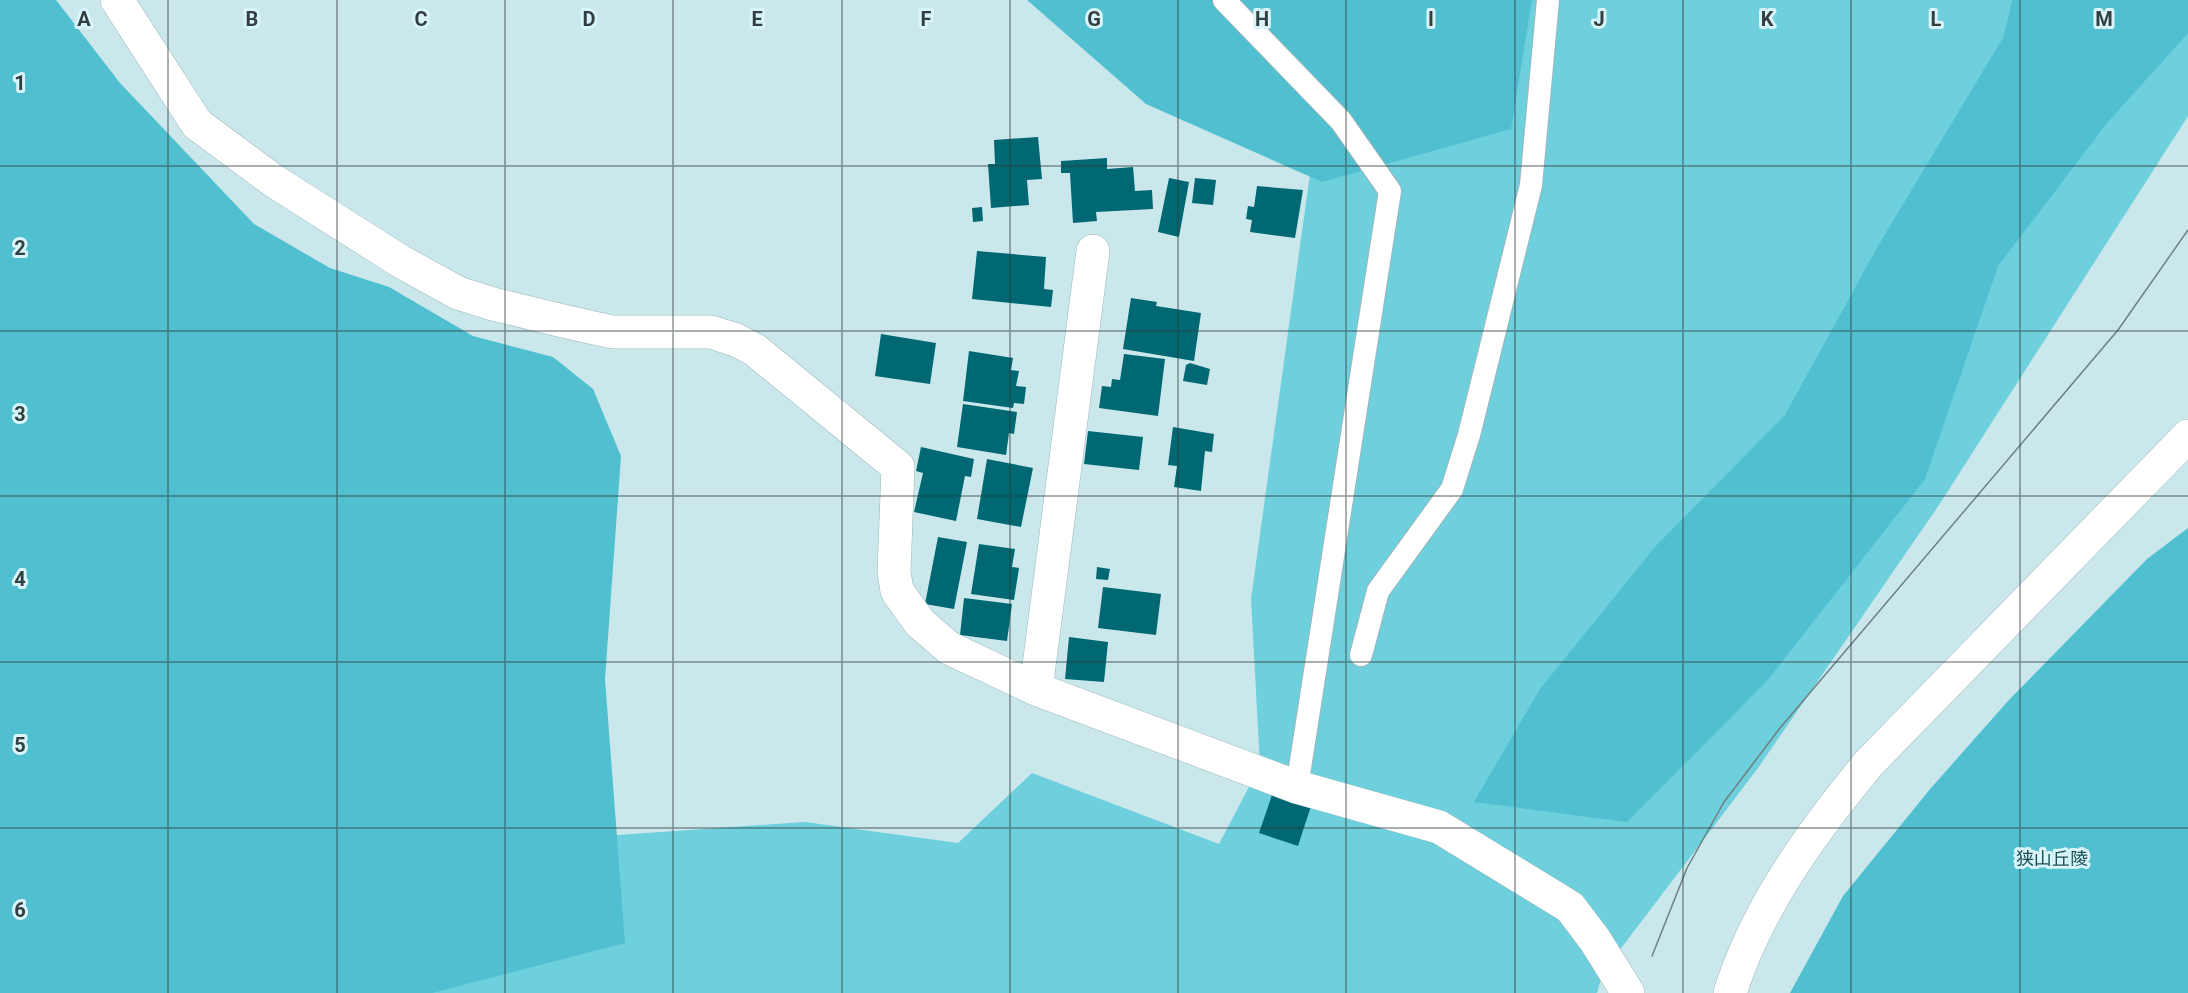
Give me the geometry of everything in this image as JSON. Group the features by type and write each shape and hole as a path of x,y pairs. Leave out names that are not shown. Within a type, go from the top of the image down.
{"street":[{"path":"117,0 197,124 274,181 429,278 458,293 493,304 592,328 612,332 711,332 756,350 898,467 894,572 897,591 907,607 950,648 1036,689 1297,787 1408,816 1439,827 1570,907 1595,940 1628,993"},
{"path":"1036,689 1093,251"},
{"path":"1730,993 1739,964 1790,868 1813,832 1849,787 1869,763 2188,436"}],"lane":[{"path":"1224,0 1341,121 1390,191 1297,787"},
{"path":"1361,655 1378,591 1452,489 1469,435 1531,185 1548,0"}],"shaded area":[{"path":"1151,0 2188,0 2188,116 1939,505 1758,768 1603,972 1597,993 99,993 604,836 805,822 958,843 1032,773 1219,844 1260,766 1251,599 1310,174"}],"green space":[{"path":"0,0 56,0 120,83 254,224 330,268 389,287 473,336 553,357 593,389 621,456 605,679 625,943 432,993 0,993"},
{"path":"1027,0 1532,0 1511,129 1322,182 1146,104"},
{"path":"2012,0 2188,0 2188,33 2107,123 1998,266 1925,479 1767,681 1627,822 1474,802 1540,689 1655,547 1785,415 1878,246 2004,36"},
{"name":"狭山丘陵","path":"2188,528 2188,993 1790,993 1843,896 1931,788 2008,701 2147,559"}],"building":[{"path":"1038,137 1042,179 1027,180 1029,205 991,208 988,164 995,164 994,140"},
{"path":"1107,158 1107,169 1133,167 1135,191 1152,190 1153,209 1096,212 1097,221 1073,223 1070,173 1061,173 1061,161"},
{"path":"1169,178 1189,182 1179,237 1158,232"},
{"path":"1195,178 1216,180 1213,205 1192,203"},
{"path":"1257,186 1303,190 1295,238 1250,232 1252,220 1246,219 1248,206 1254,207"},
{"path":"982,207 983,221 973,222 972,208"},
{"path":"977,251 1046,257 1044,289 1053,290 1051,307 972,299"},
{"path":"1131,298 1157,302 1156,306 1201,313 1194,361 1123,349"},
{"path":"881,334 936,343 930,384 875,376"},
{"path":"969,351 1013,358 1011,370 1019,371 1016,386 1026,387 1024,404 1014,403 1013,408 963,401"},
{"path":"1124,354 1165,359 1158,416 1099,408 1102,386 1111,387 1112,379 1120,380"},
{"path":"1190,363 1210,369 1207,385 1183,381 1186,365"},
{"path":"963,404 1017,412 1014,434 1009,433 1006,455 957,447"},
{"path":"1173,427 1214,434 1212,452 1205,451 1201,491 1174,487 1177,466 1168,465"},
{"path":"1088,431 1143,437 1139,470 1084,464"},
{"path":"921,447 974,459 971,477 965,476 956,521 914,512 923,473 916,471"},
{"path":"987,459 1033,468 1021,527 977,519"},
{"path":"938,537 967,542 954,609 925,604"},
{"path":"979,544 1015,549 1012,567 1019,568 1014,600 971,594"},
{"path":"1097,567 1110,569 1108,580 1096,579"},
{"path":"1103,587 1161,594 1156,635 1098,628"},
{"path":"964,598 1012,604 1007,641 960,635"},
{"path":"1069,637 1108,642 1104,682 1065,679"},
{"path":"1273,792 1311,806 1298,846 1259,833"}],"tram line":[{"path":"1652,956 1687,868 1724,802 1780,728 2118,330 2188,230"}]}
